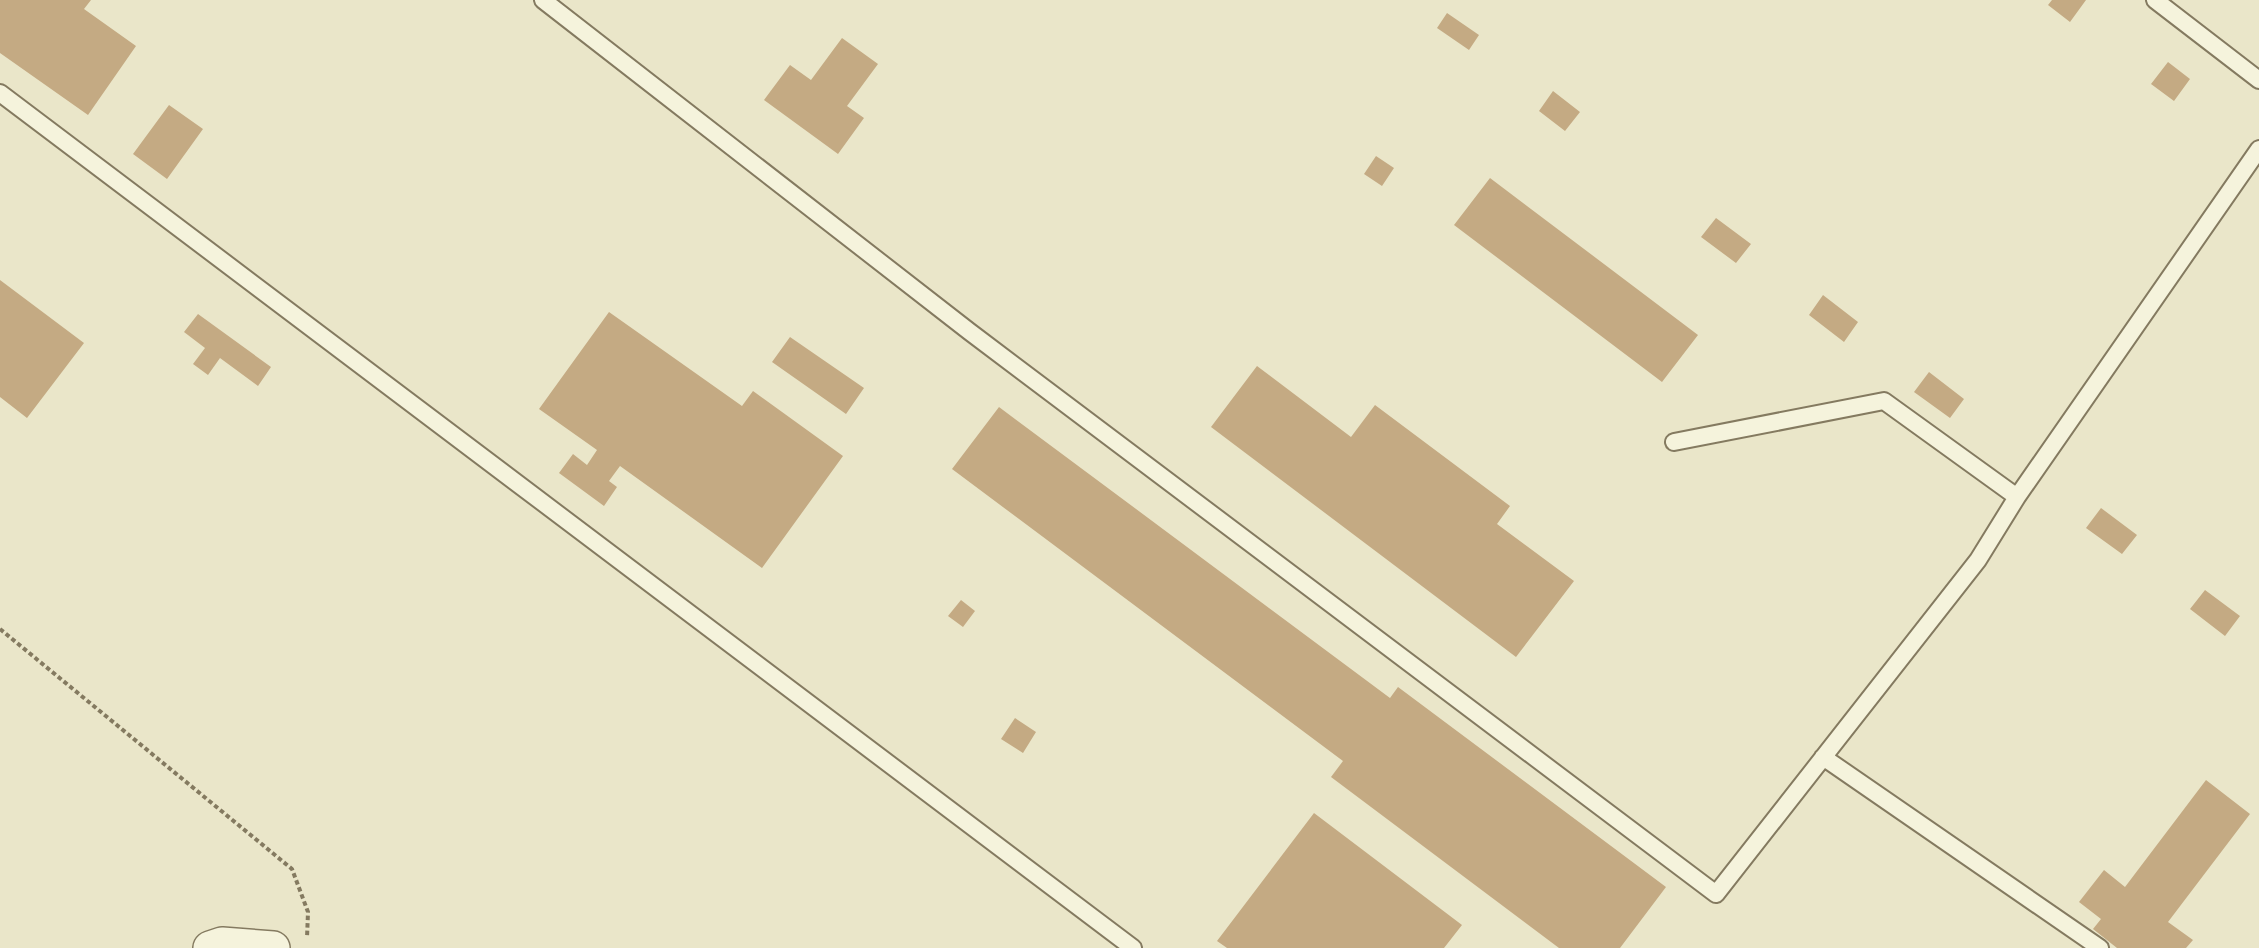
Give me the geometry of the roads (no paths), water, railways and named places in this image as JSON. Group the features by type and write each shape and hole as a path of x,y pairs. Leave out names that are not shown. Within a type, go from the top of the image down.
{"street":[{"path":"210,948 222,944 273,948"}],"lane":[{"path":"543,0 979,339 1716,894 1978,560 2017,497 2259,148"},
{"path":"2155,0 2259,80"},
{"path":"0,93 1133,948"},
{"path":"1674,442 1884,400 2017,497"},
{"path":"1823,757 2100,948"}]}
